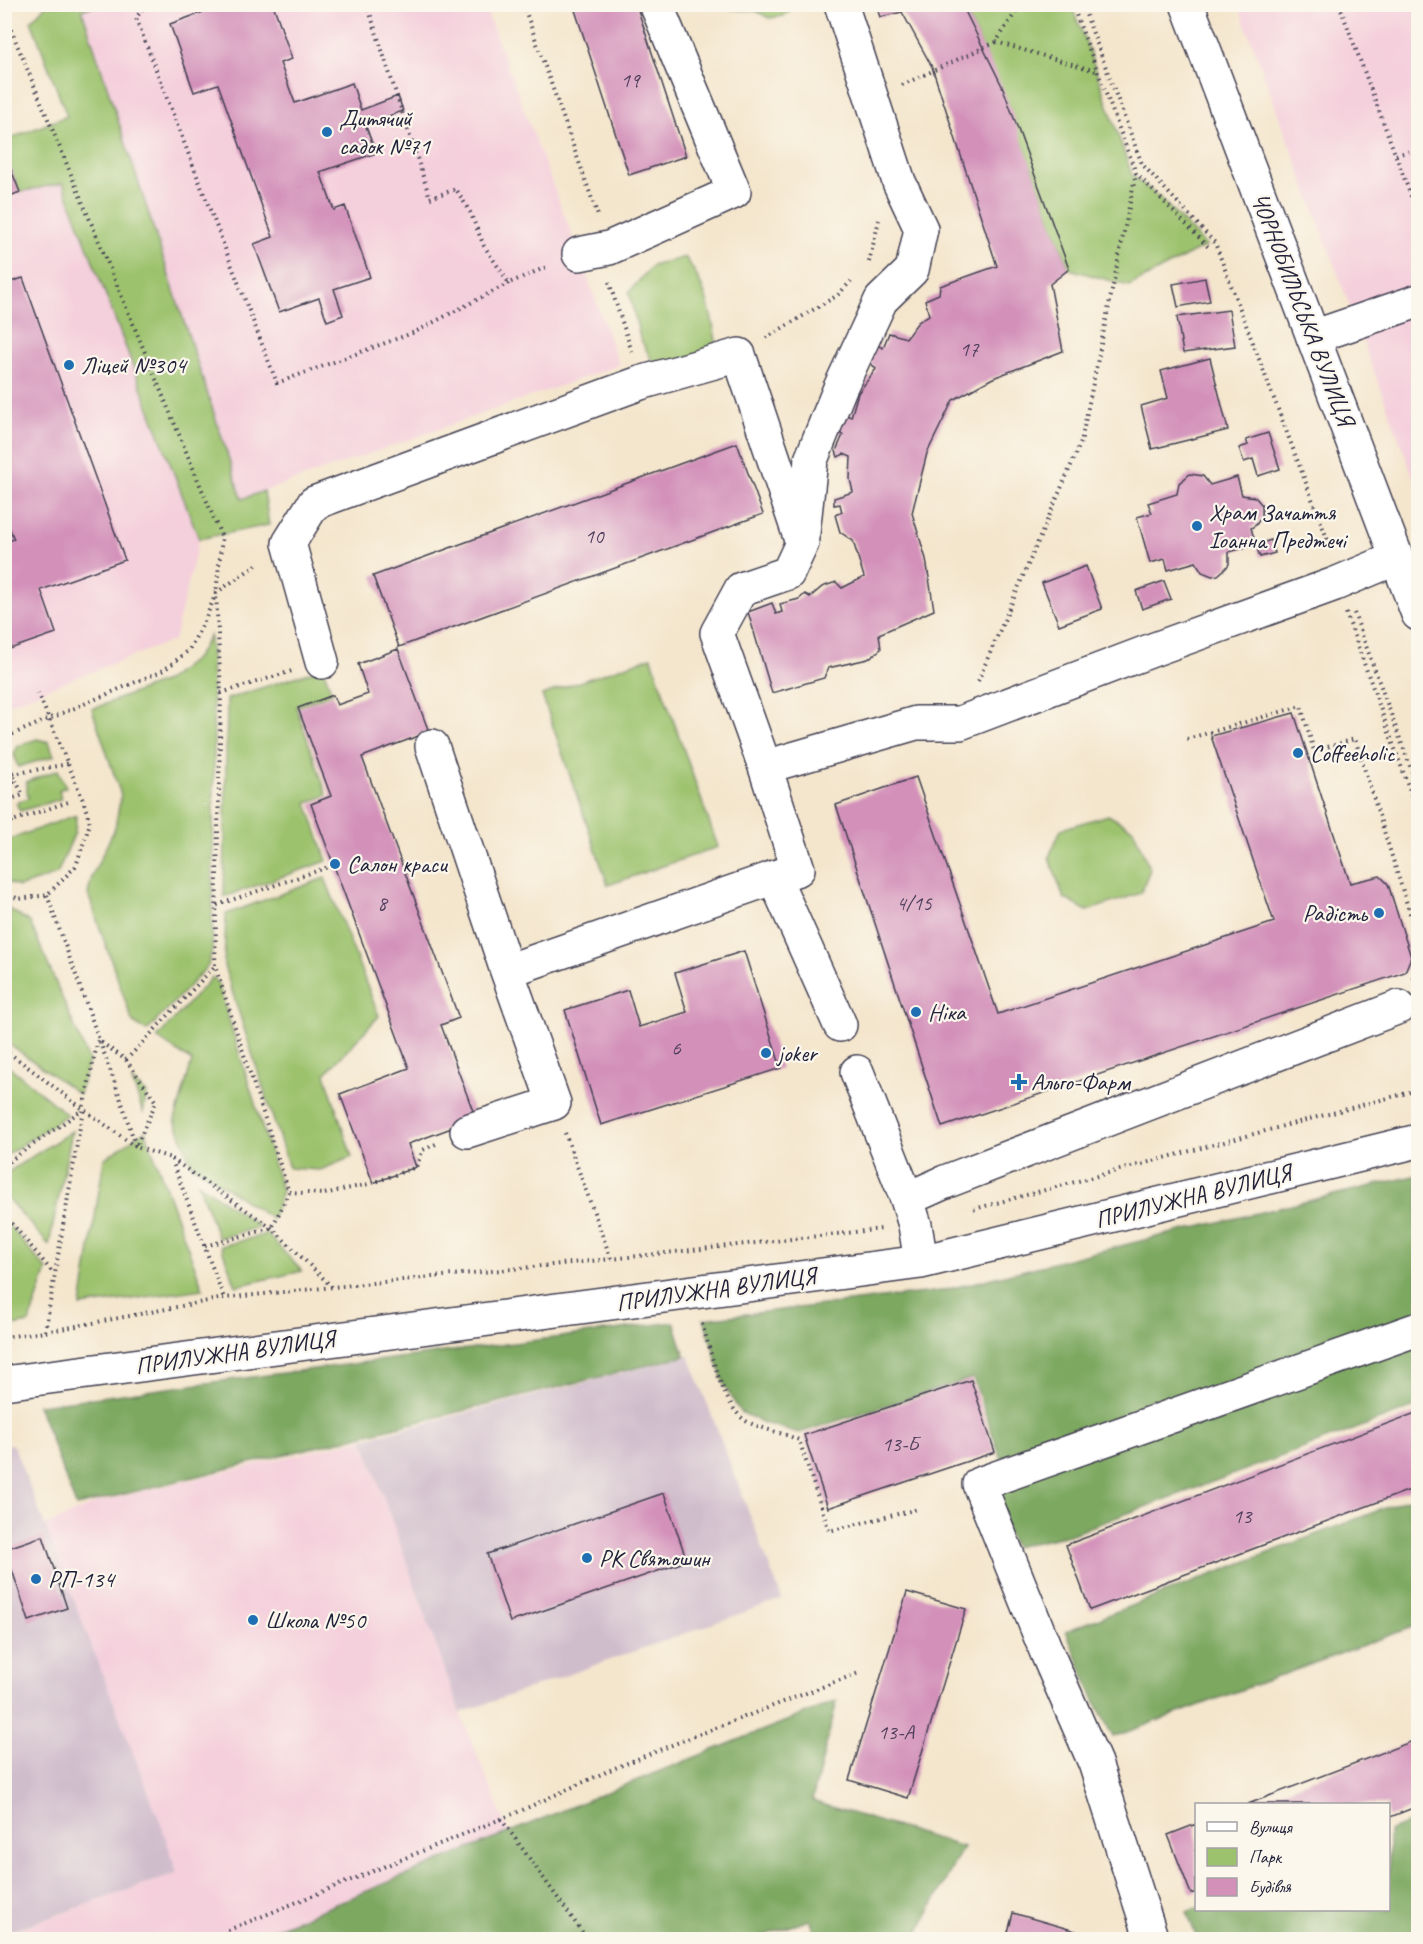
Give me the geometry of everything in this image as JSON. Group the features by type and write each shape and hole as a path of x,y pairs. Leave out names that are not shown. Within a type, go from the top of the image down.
{"street":[{"path":"594,251 734,192 656,4"},
{"path":"507,971 798,869 765,767 717,633 741,589 788,573 802,543 811,460 840,388 881,300 912,270 921,229 899,182 841,4"},
{"name":"ЧОРНОБИЛЬСЬКА ВУЛИЦЯ","path":"1187,4 1419,614"},
{"path":"1313,337 1419,301"},
{"path":"322,662 289,543 314,503 640,382 739,355 802,543"},
{"path":"765,767 916,723 960,723 1155,649 1339,583 1397,558"},
{"path":"432,746 507,971 554,1102 467,1131"},
{"path":"774,877 840,1025"},
{"path":"911,1212 945,1182 1399,1007"},
{"path":"857,1072 911,1212 921,1262"},
{"name":"ПРИЛУЖНА ВУЛИЦЯ","path":"4,1383 921,1262 1419,1141"},
{"path":"1152,1940 1095,1763 1047,1653 979,1484 1419,1329"}],"path":[{"path":"146,4 136,18 277,383 415,332 509,283 594,251 523,4"},
{"path":"367,4 430,198 456,189 470,212 484,246 509,283"},
{"path":"1072,4 1136,173 1210,249"},
{"path":"1082,4 1142,164 1215,243 1339,583 1419,813"},
{"path":"1340,4 1419,215"},
{"path":"4,13 222,538 216,592 221,693 215,966 289,1192 272,1228 205,1246"},
{"path":"996,42 1097,71"},
{"path":"1396,155 1419,149"},
{"path":"960,723 1081,442 1136,173"},
{"path":"608,281 631,345"},
{"path":"4,738 164,670 189,650 205,620 216,592 289,543"},
{"path":"1339,583 1419,788"},
{"path":"221,693 322,662"},
{"path":"4,892 19,899 47,895 76,866 90,824 38,693"},
{"path":"1187,739 1301,706 1314,751 1355,739 1419,939"},
{"path":"4,755 23,795 6,801 12,823"},
{"path":"13,774 68,764"},
{"path":"4,784 16,781"},
{"path":"4,824 68,802"},
{"path":"217,905 334,865"},
{"path":"47,895 136,1147"},
{"path":"126,1060 215,966"},
{"path":"98,1040 126,1060 156,1102 136,1147"},
{"path":"45,1332 83,1109 98,1040"},
{"path":"4,1049 136,1147 171,1158 272,1228 332,1287"},
{"path":"972,1210 1419,1090"},
{"path":"554,1102 611,1259"},
{"path":"4,1165 83,1109"},
{"path":"289,1192 324,1194 373,1183 416,1167 423,1150 467,1131"},
{"path":"171,1158 224,1298"},
{"path":"4,1336 45,1332 224,1298 611,1259 911,1212"},
{"path":"4,1214 55,1275"},
{"path":"700,1317 723,1389 739,1416 749,1423 799,1440 829,1531 918,1509"},
{"path":"230,1940 226,1931 501,1820 651,1753 861,1672"},
{"path":"501,1820 588,1940"}],"shaded area":[{"name":"Дитячий садок №71","path":"96,4 484,5 619,365 242,499 81,10"},
{"path":"1238,5 1418,5 1418,490"},
{"name":"Ліцей №304","path":"4,155 20,192 62,183 199,539 174,640 5,705"},
{"path":"689,1356 782,1599 460,1713 363,1439"},
{"name":"Школа №50","path":"363,1439 460,1713 552,1939 5,1940 4,1934 177,1873 44,1526 99,1502"},
{"path":"13,1444 162,1827 177,1873 5,1933 4,1446"}],"green space":[{"path":"796,4 784,16 769,18 756,11 730,9 718,5"},
{"path":"46,5 96,5 82,10 242,499 264,491 269,525 199,539 63,183 20,192 5,155 4,141 67,116 31,21"},
{"path":"962,5 1071,5 1132,175 1161,199 1206,246 1129,286 1069,269 1006,102"},
{"path":"685,257 698,278 707,300 717,347 657,370 640,338 629,292 652,266"},
{"path":"210,635 214,741 212,950 208,966 147,1031 133,1023 88,894 92,876 115,828 121,795 92,709 168,680 197,657"},
{"path":"651,657 718,847 608,885 542,695"},
{"path":"323,668 332,693 296,707 327,795 307,803 327,861 224,897 227,699"},
{"path":"37,739 49,742 54,756 18,767 14,754 18,746"},
{"path":"58,770 66,787 59,790 61,799 20,811 16,803 28,798 26,782"},
{"path":"76,815 75,832 57,874 19,887 5,881 5,841"},
{"path":"1108,815 1133,829 1150,869 1141,893 1087,911 1064,898 1049,857 1061,829"},
{"path":"325,878 379,1016 325,1074 352,1157 320,1170 289,1168 224,966 226,914"},
{"path":"4,906 30,922 89,1061 79,1094 5,1041"},
{"path":"212,977 217,981 282,1191 272,1219 191,1164 175,1120 192,1061 157,1038"},
{"path":"5,1063 67,1115 4,1156"},
{"path":"132,1081 147,1093 143,1112"},
{"path":"72,1131 49,1245 5,1196 5,1174"},
{"path":"145,1131 203,1289 81,1306 104,1159"},
{"path":"1418,1175 1418,1319 1004,1467 973,1378 799,1433 764,1423 740,1412 724,1385 704,1319 941,1291"},
{"path":"198,1183 260,1227 218,1238"},
{"path":"4,1220 47,1270 29,1323 5,1327"},
{"path":"267,1234 302,1271 236,1286 221,1246"},
{"path":"674,1322 685,1356 76,1506 38,1405"},
{"path":"1418,1335 1418,1406 1069,1535 1014,1547 987,1486"},
{"path":"1418,1495 1418,1625 1113,1737 1095,1701 1066,1631"},
{"path":"837,1701 812,1801 963,1847 915,1939 818,1939 810,1920 750,1940 251,1939 607,1792"},
{"path":"1418,1819 1418,1939 1197,1939 1187,1912 1195,1908 1195,1911 1390,1911 1390,1831"}],"building":[{"path":"207,4 273,4 292,59 280,63 295,103 352,83 361,110 398,96 403,111 365,124 376,153 320,172 334,210 345,206 370,277 334,289 343,315 327,321 319,298 279,312 254,244 273,237 218,84 194,92 170,24 209,10"},
{"path":"573,4 636,4 686,156 629,175"},
{"path":"876,5 962,5 1003,88 1069,269 1050,284 1063,351 993,378 953,400 927,453 912,513 926,559 934,610 879,634 881,649 868,659 828,668 824,678 772,693 748,612 772,603 776,614 782,612 780,604 799,599 805,594 810,597 822,587 836,582 842,588 864,577 853,541 840,532 835,515 842,512 840,504 834,505 834,498 853,492 850,479 851,457 844,454 838,457 836,451 843,435 837,432 844,414 851,417 858,393 876,369 869,361 877,345 883,348 889,333 906,338 918,322 929,315 925,300 939,294 940,286 997,266 932,67 902,12 880,17"},
{"path":"4,126 10,139 4,141"},
{"path":"5,155 20,192 5,198"},
{"path":"23,278 125,560 41,590 56,633 4,651 4,542 14,539 4,515 4,284"},
{"path":"1205,278 1210,301 1178,307 1173,284"},
{"path":"1229,310 1235,346 1183,353 1177,317"},
{"path":"1210,358 1228,430 1152,449 1141,406 1168,398 1161,371"},
{"path":"1268,433 1280,469 1258,476 1253,459 1244,462 1239,448 1248,445 1246,440"},
{"path":"737,443 763,514 399,647 373,576"},
{"name":"Храм Зачаття Іоанна Предтечі","path":"1190,474 1203,476 1210,485 1237,477 1242,495 1255,497 1262,505 1262,516 1251,528 1256,545 1229,552 1229,564 1218,575 1212,576 1202,572 1196,562 1168,570 1165,559 1150,563 1137,517 1152,513 1148,503 1177,494 1179,483"},
{"path":"1271,540 1275,553 1260,557 1256,545"},
{"path":"1086,566 1102,609 1059,625 1042,583"},
{"path":"1164,581 1171,599 1142,609 1136,591"},
{"path":"398,649 429,732 362,757 459,1018 441,1025 476,1119 408,1144 416,1167 373,1183 340,1094 409,1068 311,804 331,796 298,708 333,695 337,705 368,694 358,664"},
{"path":"1294,713 1350,883 1380,876 1388,884 1411,957 1405,972 942,1127 836,805 916,777 998,1014 1274,922 1211,736"},
{"path":"744,951 781,1068 601,1125 565,1010 628,990 639,1027 687,1012 675,973"},
{"path":"971,1380 995,1452 828,1508 804,1435"},
{"path":"1418,1412 1418,1487 1090,1610 1066,1545"},
{"name":"РК Святошин","path":"664,1493 687,1561 510,1622 487,1554"},
{"name":"РП-134","path":"43,1536 67,1608 29,1621 5,1549"},
{"path":"907,1592 966,1609 908,1798 849,1780"},
{"path":"1418,1739 1418,1806 1390,1817 1390,1803 1251,1803"},
{"path":"1195,1824 1195,1892 1191,1894 1168,1835"},
{"path":"1013,1913 1079,1932 1077,1940 1006,1940"}],"place":[{"name":"Дитячий садок №71","path":"327,132"},
{"name":"Ліцей №304","path":"69,365"},
{"name":"Храм Зачаття Іоанна Предтечі","path":"1197,526"},
{"name":"Coffeeholic","path":"1298,753"},
{"name":"Салон краси","path":"335,864"},
{"name":"Радість","path":"1379,913"},
{"name":"Ніка","path":"916,1012"},
{"name":"joker","path":"766,1053"},
{"name":"Альго-Фарм","path":"1019,1082"},
{"name":"РК Святошин","path":"587,1558"},
{"name":"РП-134","path":"36,1579"},
{"name":"Школа №50","path":"253,1620"}]}
